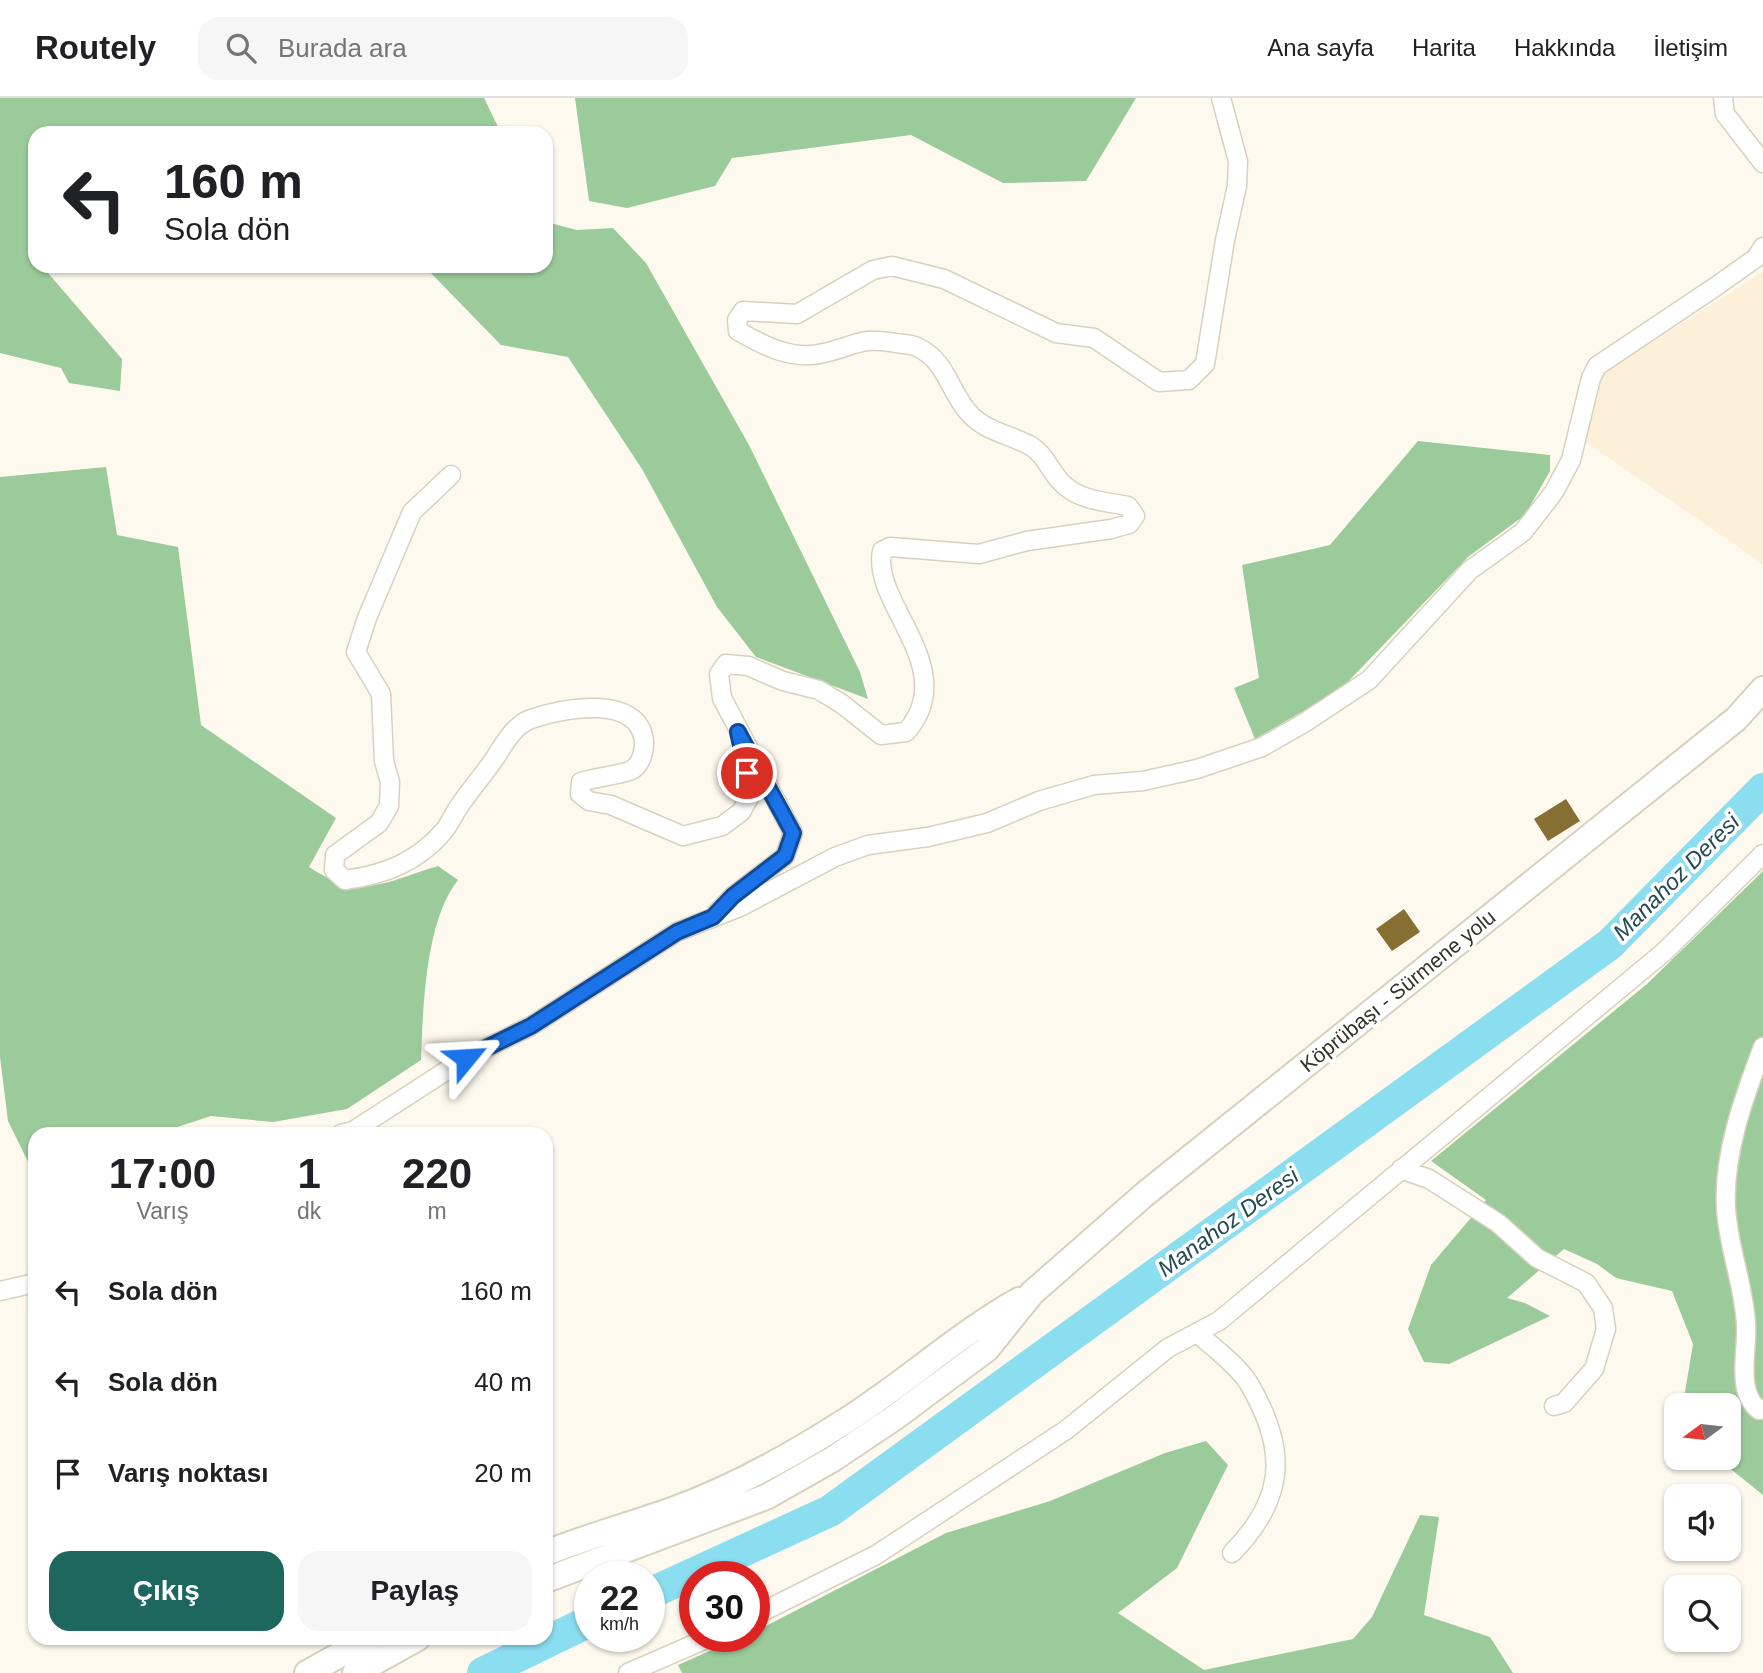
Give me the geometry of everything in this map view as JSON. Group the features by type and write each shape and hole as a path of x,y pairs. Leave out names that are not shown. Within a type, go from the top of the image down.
{"main road":[{"name":"Köprübaşı - Sürmene yolu","path":"1032,1293 1145,1194 1736,719 1763,689"},
{"path":"553,1550 600,1532 673,1510 737,1482 839,1426 987,1318 1032,1293"},
{"path":"553,1577 766,1497 833,1459 987,1349 1032,1293"},
{"path":"307,1673 357,1645"},
{"path":"355,1673 405,1645"}],"street":[{"path":"713,917 733,896 785,856 793,833 722,698 719,674 726,664 748,666 783,681 819,690 842,704 881,735 906,732 919,717 924,691 915,643 879,565 882,551 890,547 979,554 1027,541 1111,529 1129,524 1135,516 1128,506 1083,498 1060,481 1046,460 1031,446 987,429 969,414 955,395 945,369 916,346 876,338 822,354 795,354 771,349 738,331 737,320 743,311 797,314 873,270 892,266 944,279 1056,333 1094,338 1159,382 1189,380 1205,363 1237,186 1238,161 1222,98"},
{"path":"1723,98 1725,114 1763,163"},
{"path":"358,1127 466,1058 531,1026 677,932 835,857 867,845 928,837 986,824 1039,801 1094,785 1143,781 1197,769 1262,747 1304,723 1369,680 1471,570 1523,532 1554,492 1571,460 1591,378 1597,366 1756,258 1763,247"},
{"path":"451,475 412,512 367,618 356,652 382,694 384,761 390,782 389,806 379,823 335,855 334,870 345,880 370,877 413,860 444,831 508,737 528,720 577,709 625,711 631,715 641,730 644,744 640,763 630,771 581,782 580,794 589,801 611,805 683,836 722,826 741,812 751,794 738,732"},
{"path":"770,1608 876,1555 1066,1430 1168,1348 1219,1321 1279,1274 1401,1169 1664,952 1763,854"},
{"path":"1763,1047 1732,1143 1726,1207 1746,1324 1745,1384 1750,1404 1759,1410 1763,1409"},
{"path":"1401,1169 1429,1179 1497,1223 1537,1258 1586,1283 1603,1308 1606,1328 1594,1369 1564,1403 1555,1406"},
{"path":"0,1291 28,1285"},
{"path":"1197,1333 1247,1380 1269,1429 1277,1479 1270,1502 1255,1529 1232,1553"},
{"path":"628,1673 679,1651"}],"shaded area":[{"path":"1763,272 1763,564 1584,441 1603,373"}],"green space":[{"path":"0,98 484,98 498,126 28,126 28,273 48,273 122,359 120,391 69,383 61,368 0,353"},
{"path":"575,98 1136,98 1086,181 1003,183 911,135 732,158 715,186 627,208 589,201"},
{"path":"553,224 577,230 613,228 646,263 749,445 860,672 868,699 756,657 717,607 642,469 568,357 501,345 431,273 553,273"},
{"path":"1418,441 1550,455 1550,471 1525,515 1468,557 1340,690 1255,739 1234,688 1259,678 1242,565 1330,545"},
{"path":"106,467 117,535 178,547 201,725 336,818 309,867 327,877 358,886 387,882 438,866 458,880 447,897 432,942 425,991 421,1060 347,1109 273,1122 211,1116 177,1127 28,1127 28,1162 8,1121 0,1057 0,477"},
{"path":"1763,871 1763,1495 1732,1470 1741,1470 1741,1393 1685,1393 1693,1344 1672,1291 1616,1278 1597,1264 1564,1249 1507,1298 1525,1303 1550,1316 1449,1364 1424,1362 1408,1329 1431,1265 1486,1200 1431,1161 1647,984"},
{"path":"1206,1441 1228,1465 1177,1568 1118,1613 1204,1670 1353,1639 1372,1617 1420,1515 1439,1517 1424,1615 1490,1637 1513,1673 682,1673 678,1665 707,1652 770,1652 770,1624 946,1533 1050,1501 1165,1453"}],"building":[{"path":"1566,799 1580,821 1548,841 1534,819"},
{"path":"1404,909 1420,932 1392,951 1376,929"}],"waterway":[{"name":"Manahoz Deresi","path":"665,1587 830,1511 1610,944 1763,789"},
{"name":"Manahoz Deresi","path":"553,1639 574,1629"},
{"name":"Manahoz Deresi","path":"483,1673 541,1645"}],"route":[{"path":"466,1058 531,1026 677,932 713,917 733,896 785,856 793,833 784,812 738,732 747,773"}]}
